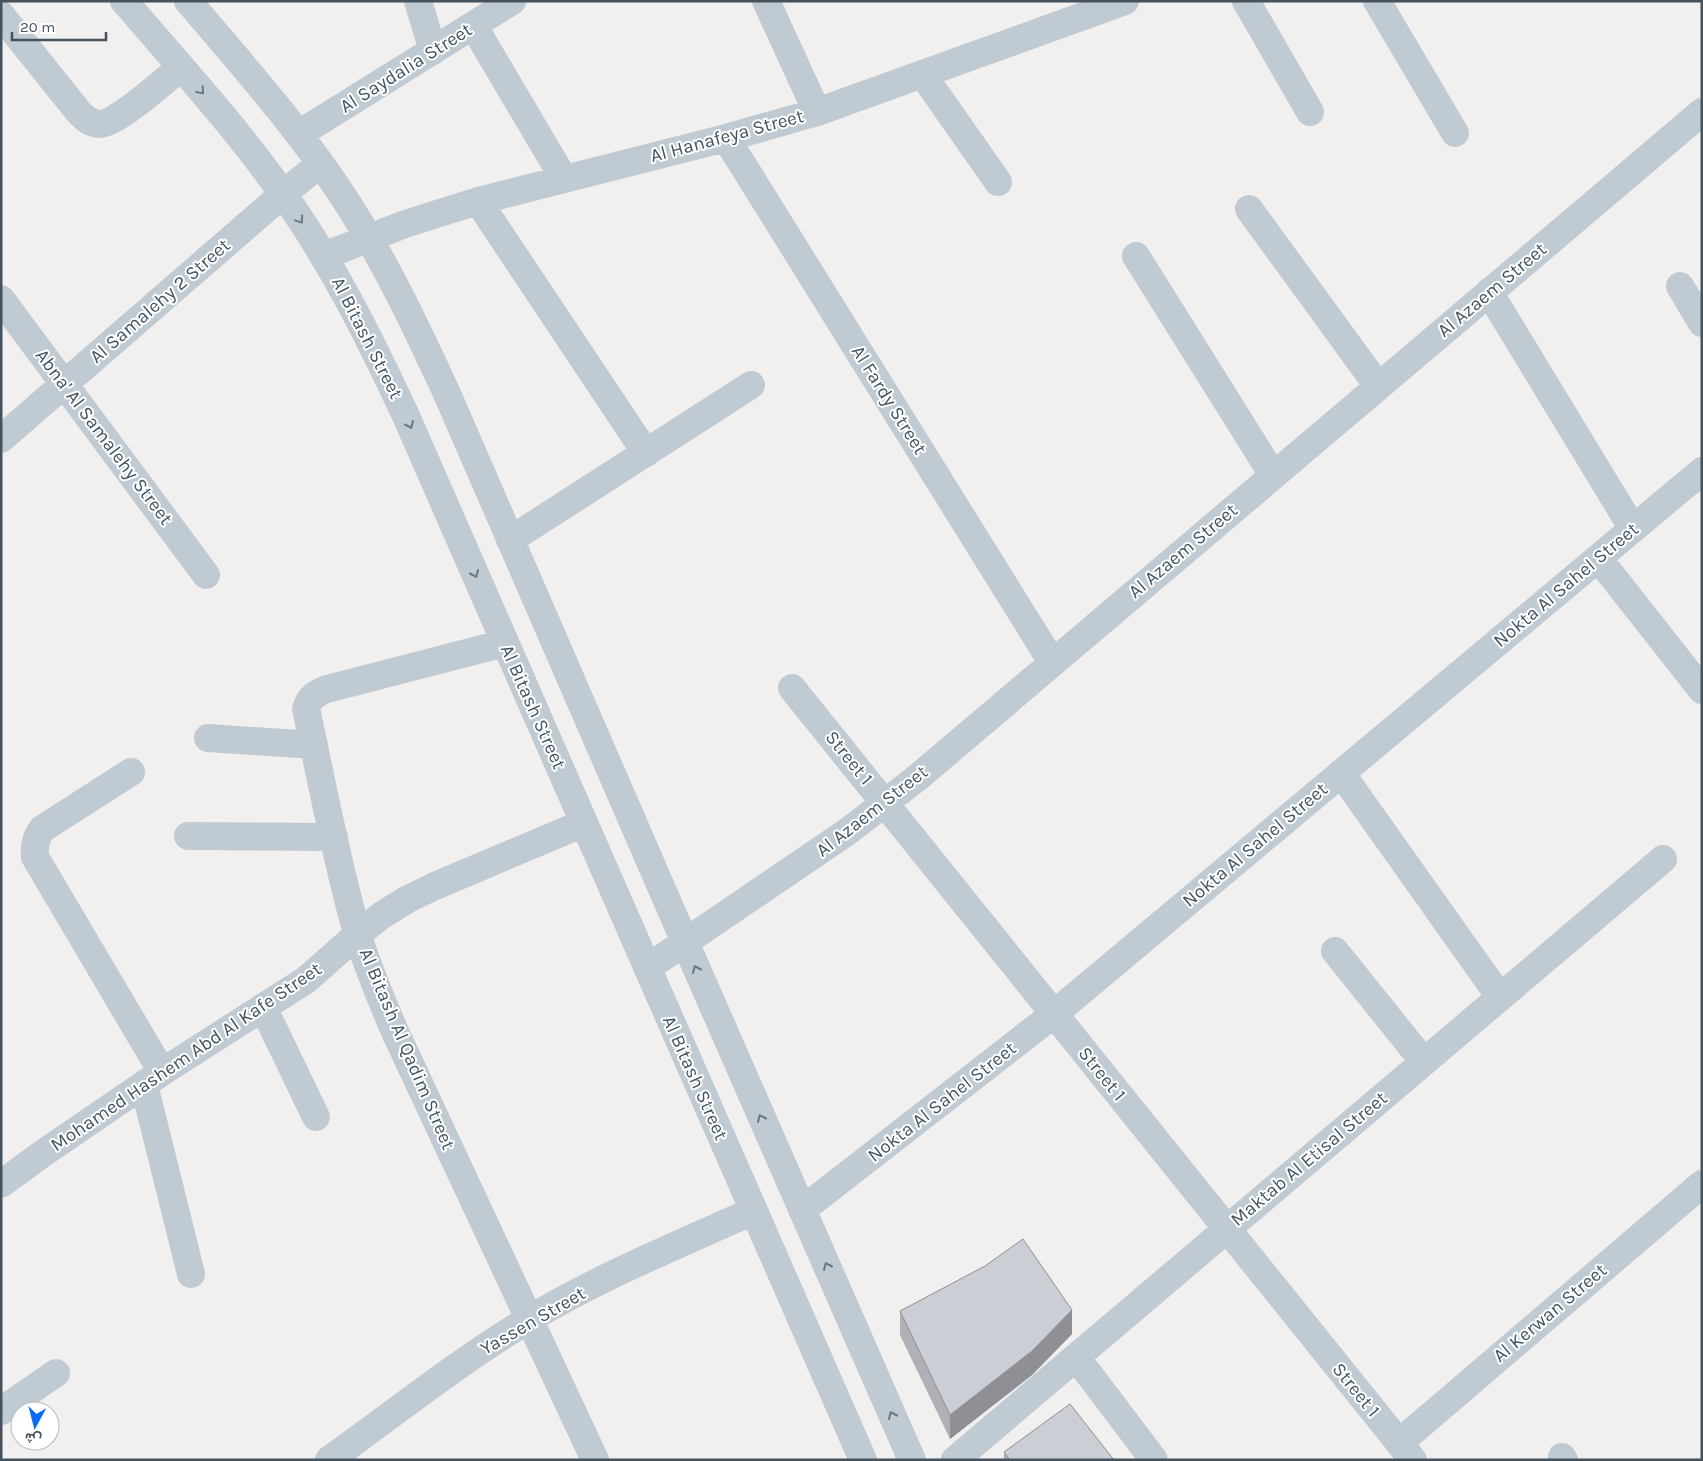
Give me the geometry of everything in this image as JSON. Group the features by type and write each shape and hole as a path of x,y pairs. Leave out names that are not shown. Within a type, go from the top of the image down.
{"street":[{"name":"Al Bitash Street","path":"124,1 212,104 282,194 324,256 349,298 377,353 863,1460"},
{"path":"188,1 299,134 349,206 390,276 421,339 510,540 912,1460"},
{"path":"418,1 433,51"},
{"name":"Al Saydalia Street","path":"299,134 512,1"},
{"path":"766,1 817,112"},
{"name":"Al Hanafeya Street","path":"324,256 404,224 478,201 726,138 817,112 1125,1"},
{"path":"1246,1 1310,112"},
{"path":"1377,1 1455,133"},
{"path":"1,15 82,117 90,122 99,124 116,118 181,68"},
{"path":"473,25 564,179"},
{"path":"923,75 998,182"},
{"name":"Al Azaem Street","path":"647,968 832,843 885,803 1702,112"},
{"name":"Al Fardy Street","path":"726,138 1052,662"},
{"name":"Al Samalehy 2 Street","path":"1,439 282,194 320,164"},
{"path":"478,201 646,453"},
{"path":"1249,209 1378,386"},
{"path":"1136,256 1273,476"},
{"path":"1680,286 1702,323"},
{"path":"1489,292 1632,529"},
{"name":"Abna' Al Samalehy Street","path":"1,299 206,575"},
{"path":"510,540 751,385"},
{"name":"Nokta Al Sahel Street","path":"802,1210 1054,1014 1702,471"},
{"path":"1598,558 1702,690"},
{"name":"Al Bitash Al Qadim Street","path":"505,643 327,689 309,700 306,709 334,837 358,934 376,986 397,1036 595,1460"},
{"name":"Street 1","path":"792,688 1406,1451"},
{"path":"208,738 314,745"},
{"path":"132,772 42,829 34,847 35,857 153,1079 191,1274"},
{"path":"1341,773 1500,997"},
{"name":"Mohamed Hashem Abd Al Kafe Street","path":"1,1184 153,1079 306,980 382,915 408,899 584,823"},
{"path":"188,836 334,837"},
{"name":"Maktab Al Etisal Street","path":"955,1460 1663,859"},
{"path":"1335,951 1424,1062"},
{"path":"263,1007 316,1117"},
{"name":"Al Kerwan Street","path":"1406,1451 1702,1184"},
{"name":"Yassen Street","path":"329,1460 477,1352 529,1319 626,1269 754,1211"},
{"path":"1076,1357 1154,1460"},
{"path":"1,1412 56,1373"}],"building":[{"path":"1023,1239 1072,1310 1032,1351 950,1415 900,1311 985,1266"},
{"path":"1070,1404 1114,1460 1010,1460 1004,1452"}]}
